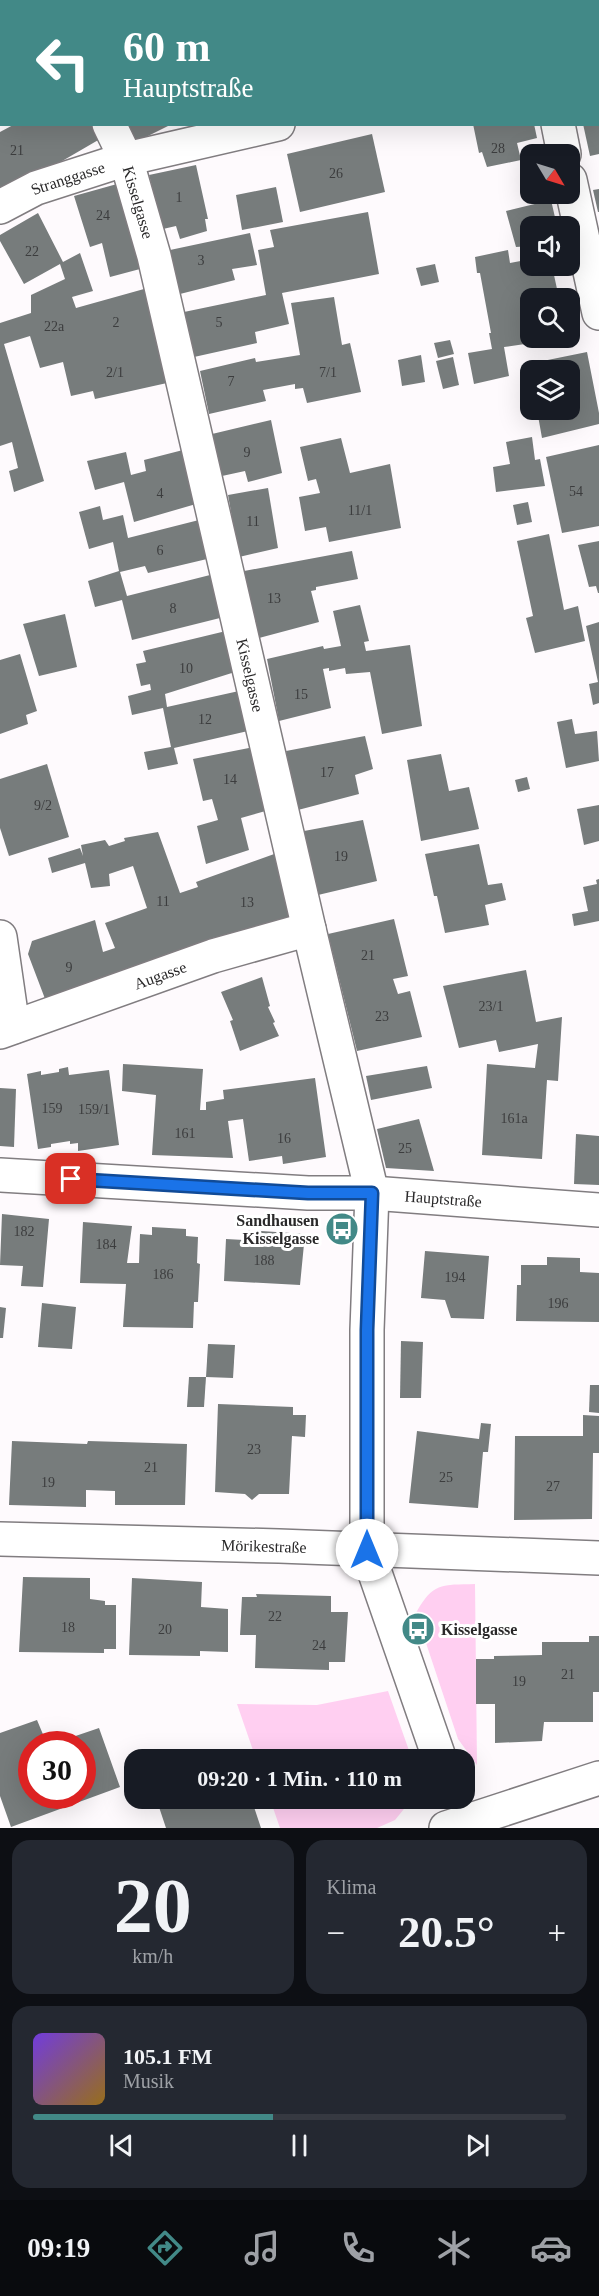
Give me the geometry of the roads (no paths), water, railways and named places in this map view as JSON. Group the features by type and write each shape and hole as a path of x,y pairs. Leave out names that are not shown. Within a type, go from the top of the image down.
{"street":[{"name":"Kisselgasse","path":"110,126 126,159 154,256 372,1193 367,1330 367,1550 436,1749"},
{"name":"Stranggasse","path":"0,207 36,188 126,159 269,126"},
{"path":"558,126 562,144"},
{"path":"575,204 599,313"},
{"name":"Augasse","path":"0,938 6,1030 213,956 309,929"},
{"name":"Hauptstraße","path":"0,1175 308,1193 372,1193 599,1210"},
{"name":"Mörikestraße","path":"0,1539 599,1558"},
{"path":"453,1816 599,1778"}],"place":[{"name":"Sandhausen Kisselgasse","path":"342,1229"},
{"name":"Kisselgasse","path":"418,1629"}]}
